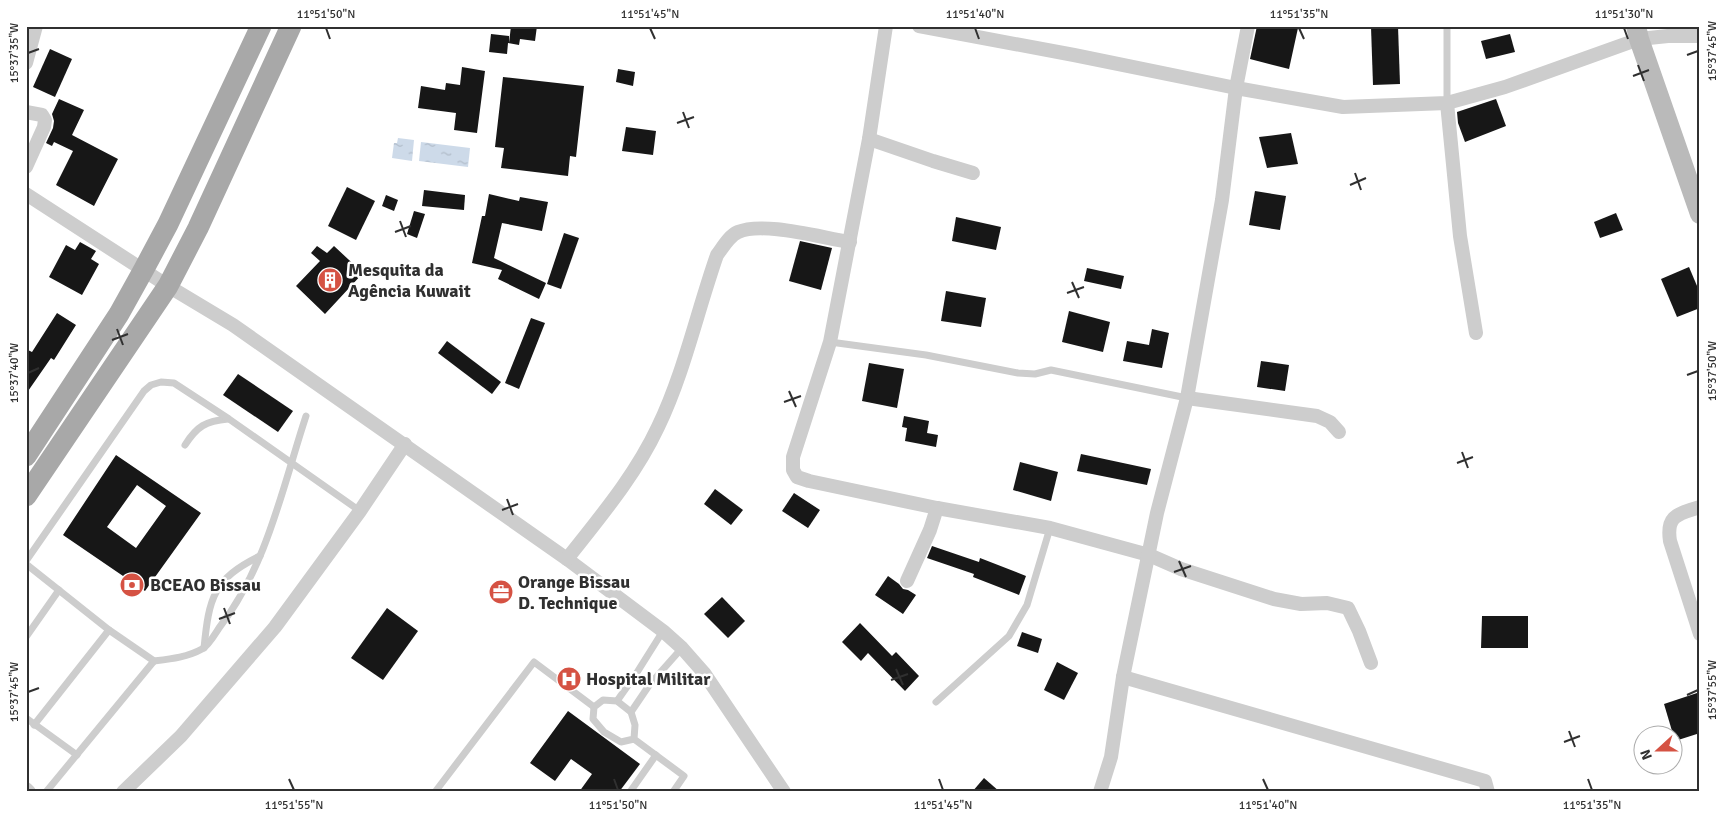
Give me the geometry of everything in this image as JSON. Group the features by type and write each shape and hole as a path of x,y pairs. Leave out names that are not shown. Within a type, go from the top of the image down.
{"main road":[{"path":"26,456 119,314 144,269 168,224 261,26"},
{"path":"26,496 168,286 198,228 291,26"}],"street":[{"path":"26,62 36,26"},
{"path":"886,26 869,138 830,342 793,457 793,470 797,477 937,508 1050,528 1149,555 1181,569 1274,599 1301,604 1327,602 1348,608 1371,663"},
{"path":"919,26 1344,108 1447,103 1505,87 1637,33 1668,36 1700,36"},
{"path":"1100,792 1111,757 1124,677 1157,513 1187,398 1222,200 1236,88 1248,26"},
{"path":"1637,33 1698,205"},
{"path":"1447,103 1460,236 1476,333"},
{"path":"26,112 42,115 45,120 44,127 26,167"},
{"path":"869,138 973,173"},
{"path":"26,194 168,286 233,325 567,559 663,631 704,672 784,792"},
{"path":"567,559 604,513 636,467 658,427 672,393 717,254 726,241 738,232 770,229 850,242"},
{"path":"1187,398 1317,416 1330,422 1339,432"},
{"path":"123,792 181,736 275,627 360,511 405,444"},
{"path":"1700,506 1672,519 1668,529 1670,541 1700,634"},
{"path":"907,580 930,530 937,508"},
{"path":"1124,677 1485,781 1488,792"}],"lane":[{"path":"1447,26 1447,103"},
{"path":"830,342 926,355 1018,373 1035,374 1051,370 1187,398"},
{"path":"306,416 292,464 277,513 261,556 238,602 204,648 177,658 154,661 109,630 26,562 144,391 151,385 161,382 174,383 229,419 292,464 360,511"},
{"path":"185,445 192,434 201,426 214,420 229,419"},
{"path":"936,702 1009,636 1027,605 1050,528"},
{"path":"204,648 210,605 216,589 241,565 261,556"},
{"path":"26,637 59,590"},
{"path":"34,725 109,630"},
{"path":"617,700 663,631"},
{"path":"631,712 650,684 682,648"},
{"path":"46,792 154,661"},
{"path":"436,792 534,662 594,707"},
{"path":"594,707 604,700 617,700 631,712 635,724 634,739"},
{"path":"594,707 593,719 604,732 621,742 634,739 684,776 673,792"},
{"path":"26,718 77,755"},
{"path":"630,792 656,755"}],"water":[{"path":"398,138 414,140 412,161 392,158 394,143 397,143"},
{"path":"421,142 470,148 468,167 419,161"}],"building":[{"path":"511,26 537,26 535,41 520,39 519,45 508,43 507,54 489,52 491,34 509,36 509,43"},
{"path":"1257,26 1298,28 1289,69 1250,59"},
{"path":"1398,26 1400,84 1373,85 1371,27"},
{"path":"1510,34 1515,52 1486,59 1481,41"},
{"path":"50,49 72,59 55,97 33,87"},
{"path":"462,67 485,71 477,133 454,130 456,113 418,108 421,86 445,90 446,83 460,85"},
{"path":"618,69 635,72 633,86 616,82"},
{"path":"503,77 584,86 576,157 570,156 568,176 501,168 504,148 495,147"},
{"path":"59,99 84,110 72,135 118,159 94,206 56,185 73,151 54,142 52,146 46,143 53,128 52,114"},
{"path":"1496,99 1506,126 1465,142 1458,123 1457,112"},
{"path":"626,127 656,131 653,155 622,151"},
{"path":"1291,133 1298,164 1267,168 1259,137"},
{"path":"347,187 375,201 356,240 328,226"},
{"path":"424,190 465,195 464,210 422,206"},
{"path":"1255,191 1286,196 1280,230 1249,225"},
{"path":"489,194 519,201 520,197 548,202 542,231 502,223 494,258 546,283 539,299 498,279 502,270 472,263 482,216 485,216"},
{"path":"386,195 398,200 394,211 382,206"},
{"path":"414,211 425,214 417,238 407,234"},
{"path":"1616,213 1623,230 1600,238 1594,222"},
{"path":"956,217 1001,227 996,250 952,241"},
{"path":"564,233 579,238 561,289 547,284"},
{"path":"800,241 832,248 821,290 789,281"},
{"path":"80,242 96,251 91,259 99,264 82,295 49,277 66,245 75,250"},
{"name":"Mesquita da Agência Kuwait","path":"317,246 327,253 334,246 363,273 325,314 296,286 320,261 311,253"},
{"path":"1689,267 1700,293 1700,308 1677,317 1661,279"},
{"path":"1087,268 1124,276 1121,289 1084,281"},
{"path":"946,291 986,298 981,327 941,321"},
{"path":"1069,311 1110,322 1103,352 1062,342"},
{"path":"57,313 76,325 54,360 51,358 26,394 26,349 32,352"},
{"path":"531,318 545,323 519,389 505,383"},
{"path":"1152,329 1169,333 1162,368 1123,361 1127,341 1149,345"},
{"path":"447,341 501,382 492,394 438,353"},
{"path":"1261,361 1289,365 1285,391 1257,387"},
{"path":"869,363 904,369 897,408 862,401"},
{"path":"238,374 293,411 278,432 223,395"},
{"path":"904,416 929,421 927,433 938,435 936,447 905,441 907,428 902,427"},
{"path":"1081,454 1151,469 1147,485 1077,471"},
{"path":"116,455 201,513 145,591 63,535","holes":["137,485 166,506 136,548 107,527"]},
{"path":"1020,462 1058,472 1051,501 1013,490"},
{"path":"715,489 743,510 731,525 704,504"},
{"path":"794,493 820,510 808,528 782,511"},
{"path":"932,546 979,562 980,558 1026,576 1019,595 973,577 974,574 927,558"},
{"path":"888,576 903,589 916,595 903,614 875,595"},
{"path":"722,597 745,621 728,638 704,614"},
{"path":"387,608 418,631 383,680 351,658"},
{"path":"1482,616 1528,616 1528,648 1481,648"},
{"path":"860,623 892,656 896,652 919,676 905,691 868,653 861,661 842,642"},
{"path":"1022,632 1042,639 1038,653 1017,646"},
{"path":"1057,662 1078,673 1064,700 1044,690"},
{"path":"1700,692 1700,733 1684,738 1684,726 1671,726 1664,704"},
{"path":"568,711 640,764 619,792 579,792 592,774 571,759 555,781 530,763"},
{"path":"984,778 1000,792 972,792"}],"place":[{"name":"Mesquita da Agência Kuwait","path":"330,280"},
{"name":"BCEAO Bissau","path":"132,585"},
{"name":"Orange Bissau D. Technique","path":"501,592"},
{"name":"Hospital Militar","path":"569,679"}]}
